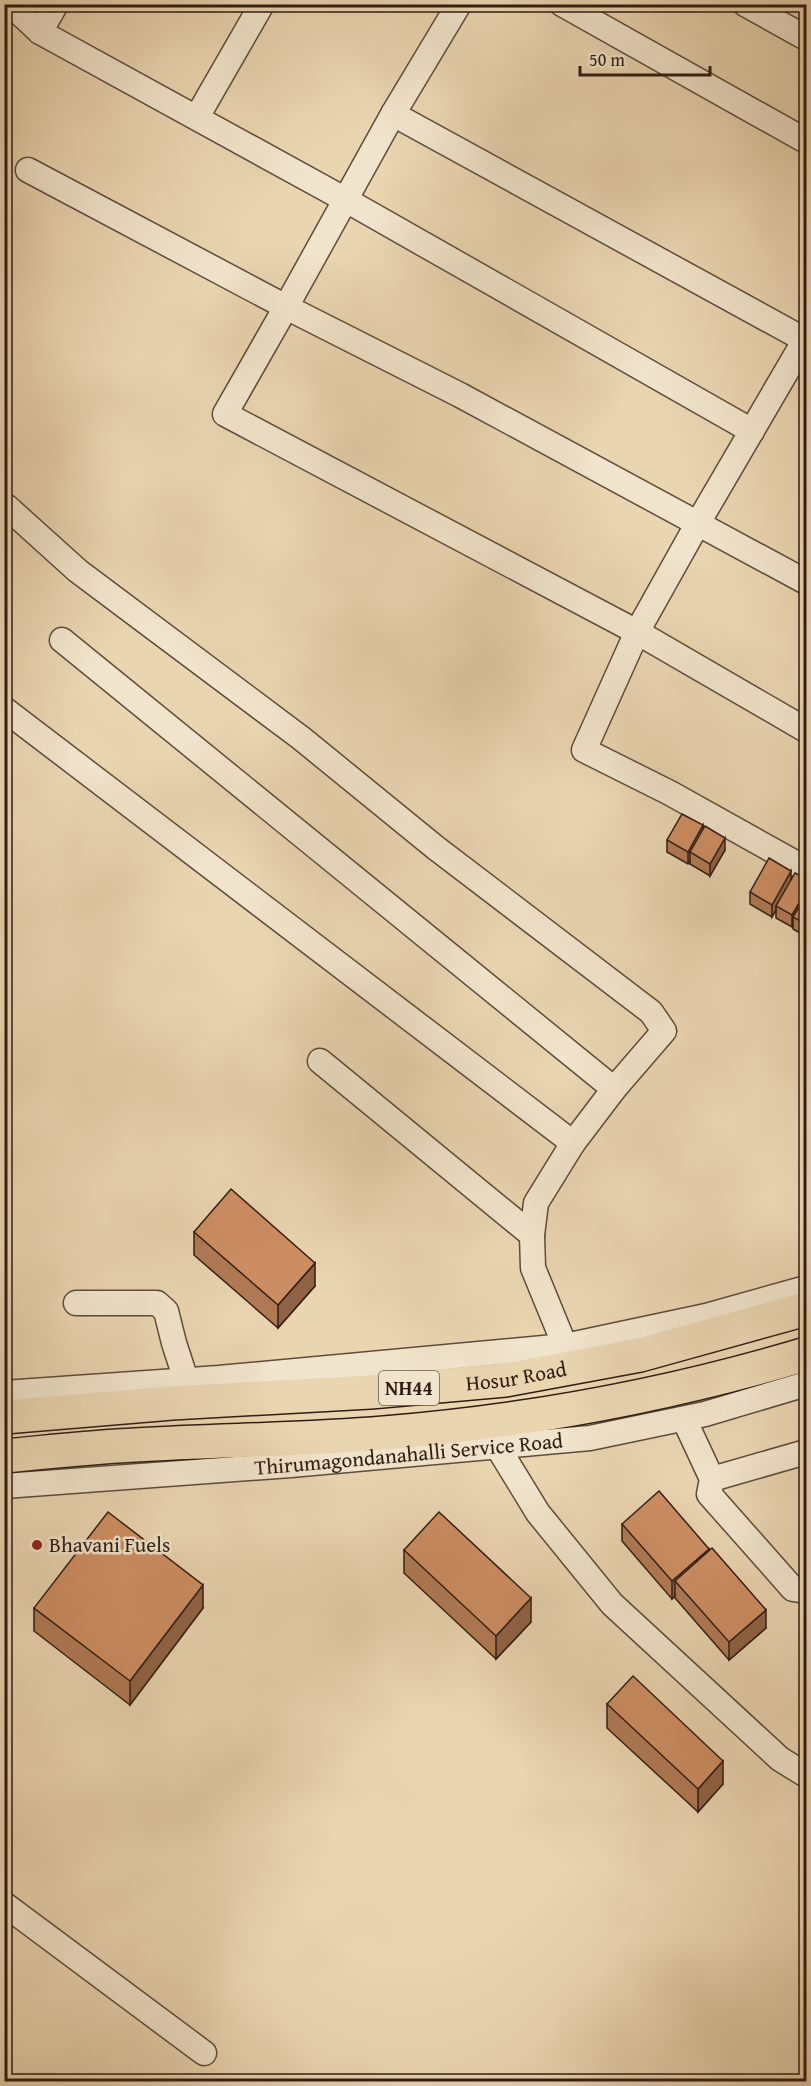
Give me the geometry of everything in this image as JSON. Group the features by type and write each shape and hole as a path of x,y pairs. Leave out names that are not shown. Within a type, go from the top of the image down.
{"highway":[{"name":"Hosur Road","path":"4,1417 172,1403 370,1392 505,1380 640,1355 807,1309"},
{"name":"Hosur Road","path":"4,1456 134,1445 384,1433 537,1416 677,1389 807,1353"}],"street":[{"path":"10,4 40,32 346,200 752,431"},
{"path":"40,32 56,4"},
{"path":"197,117 262,4"},
{"path":"459,4 393,114 225,414 637,632 807,730"},
{"path":"562,4 807,141"},
{"path":"746,4 807,38"},
{"path":"393,114 806,339 637,632 584,750 670,793 807,869"},
{"path":"28,170 286,307 460,395 807,582"},
{"path":"7,507 78,571 301,738 436,848 651,1012 664,1031 614,1089 573,1143 536,1203 532,1234 533,1268 565,1346"},
{"path":"62,640 614,1089"},
{"path":"4,709 573,1143"},
{"path":"320,1061 532,1234"},
{"path":"4,1393 186,1380 565,1346 706,1316 807,1288"},
{"path":"76,1303 157,1303 166,1311 186,1380"},
{"name":"Thirumagondanahalli Service Road","path":"4,1486 291,1465 590,1438 684,1419 807,1384"},
{"path":"684,1419 712,1479 709,1494 794,1589 807,1591"},
{"path":"497,1446 538,1513 612,1604 780,1759 807,1775"},
{"path":"712,1479 807,1452"},
{"path":"4,1904 204,2053"}],"building":[{"path":"682,814 703,825 688,852 667,840"},
{"path":"705,826 725,838 710,864 690,852"},
{"path":"769,858 791,871 772,905 750,892"},
{"path":"795,873 807,879 807,890 792,915 776,906"},
{"path":"807,894 807,925 793,917"},
{"path":"231,1189 315,1263 278,1305 194,1232"},
{"path":"659,1491 709,1549 672,1581 622,1524"},
{"path":"108,1512 203,1585 130,1681 34,1608"},
{"path":"439,1512 531,1598 496,1636 404,1550"},
{"path":"712,1548 766,1610 729,1642 675,1581"},
{"path":"633,1676 723,1761 698,1789 607,1704"}],"place":[{"name":"Bhavani Fuels","path":"37,1545"}]}
